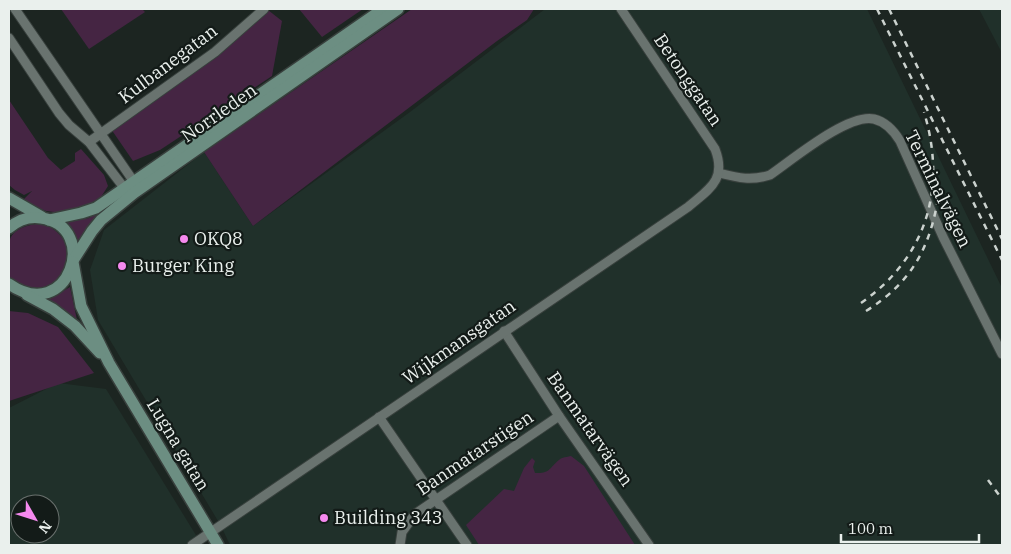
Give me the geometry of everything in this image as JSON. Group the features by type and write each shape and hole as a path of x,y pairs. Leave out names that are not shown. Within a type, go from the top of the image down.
{"main road":[{"name":"Norrleden","path":"15,290 34,295 55,289 64,282 70,273 73,261 92,230 131,188 383,9"},
{"name":"Norrleden","path":"9,228 25,219 35,217 47,219 96,208 131,188 398,9"},
{"path":"9,198 47,219"},
{"name":"Lugna gatan","path":"47,219 56,223 68,235 74,251 73,261 81,306 109,363 218,545"},
{"name":"Lugna gatan","path":"15,290 53,309 75,326 109,363"}],"street":[{"path":"15,9 100,134 131,188"},
{"name":"Kulbanegatan","path":"89,142 215,52 264,9"},
{"name":"Betonggatan","path":"621,9 715,149 720,162 720,173"},
{"path":"9,38 59,113 69,125 89,142 131,188"},
{"name":"Terminalvägen","path":"720,173 745,178 760,178 770,175 848,123 867,118 884,123 900,141 943,237 1002,354"},
{"name":"Wijkmansgatan","path":"192,545 688,207 714,183 720,173"},
{"name":"Banmatarvägen","path":"504,331 559,416 649,545"},
{"name":"Banmatarstigen","path":"400,545 402,532 415,514 559,416"},
{"path":"379,417 467,545"}],"shaded area":[{"path":"61,9 142,9 145,12 89,49"},
{"path":"299,9 363,9 322,37"},
{"path":"412,9 534,9 527,20 253,226 204,152"},
{"path":"545,9 867,9 1002,288 1002,545 230,545 221,526 98,320 90,270 104,230 204,152 253,226 410,112"},
{"path":"979,9 1002,9 1002,53"},
{"path":"268,10 282,21 272,76 160,150 133,161 111,129"},
{"path":"9,100 48,158 61,170 75,161 75,153 81,149 104,175 108,186 101,197 83,208 62,213 46,211 22,201 32,191 24,195 9,185"},
{"path":"119,199 79,242 64,223 89,218"},
{"path":"36,224 48,226 57,232 65,242 69,259 66,270 56,285 34,291 13,282 9,278 8,250 9,242 17,231"},
{"path":"70,287 77,320 48,300"},
{"path":"9,311 28,313 58,327 94,373 9,401"},
{"path":"58,383 106,389 202,545 9,545 9,408"},
{"path":"571,456 584,466 635,545 479,545 466,525 504,489 514,491 524,468 532,458 535,461 533,467 535,473 544,473 562,458"}],"railway":[{"path":"877,9 1002,260"},
{"path":"889,9 1002,239"},
{"path":"861,303 884,285 902,264 916,242 926,219 932,194 933,167 931,140 924,112"},
{"path":"866,311 894,290 914,265 928,237 937,204"},
{"path":"988,480 1002,499"}],"place":[{"name":"OKQ8","path":"184,239"},
{"name":"Burger King","path":"122,266"},
{"name":"Building 343","path":"324,518"}]}
